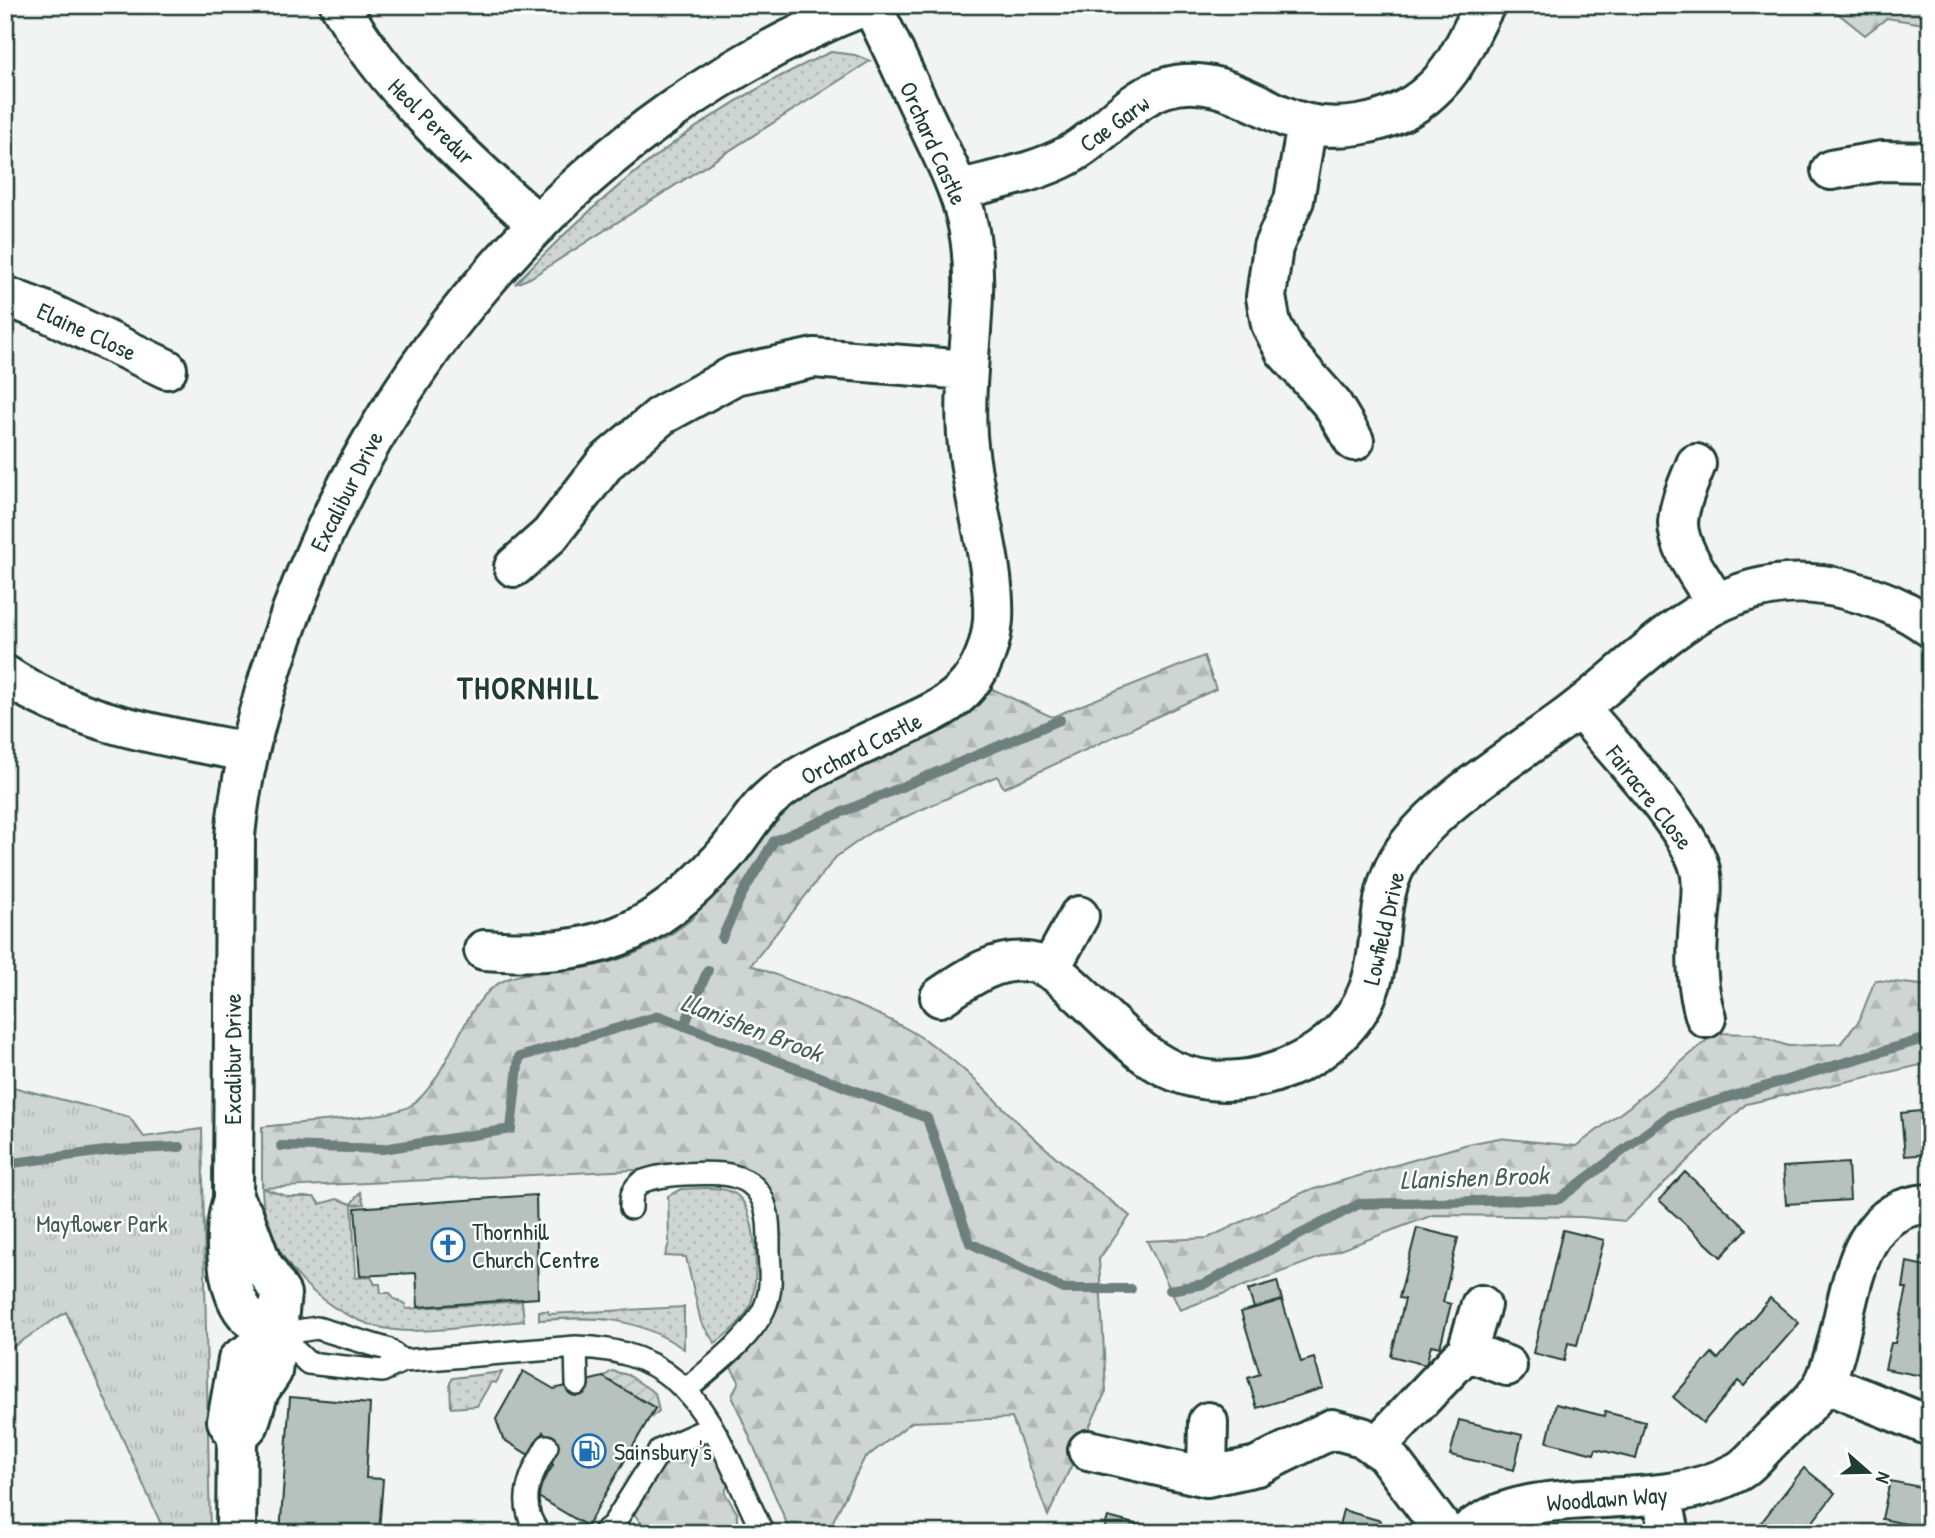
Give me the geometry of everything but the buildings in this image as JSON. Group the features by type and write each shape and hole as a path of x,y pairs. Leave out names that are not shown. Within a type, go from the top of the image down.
{"street":[{"name":"Heol Peredur","path":"340,5 380,68 477,167 538,224"},
{"name":"Excalibur Drive","path":"278,1334 281,1294 261,1262 244,1216 233,1200 234,836 248,752 269,674 296,595 327,521 377,428 458,312 538,224 615,154 704,91 802,33 869,5"},
{"name":"Orchard Castle","path":"484,950 514,952 584,946 642,928 670,910 691,891 730,849 771,797 835,759 939,709 968,684 981,666 989,644 993,598 972,486 966,412 974,276 971,244 958,190 869,5"},
{"name":"Cae Garw","path":"958,190 1020,174 1069,155 1126,110 1165,88 1211,85 1231,90 1281,116 1307,124 1332,127 1383,120 1432,90 1450,70 1485,5"},
{"path":"1307,124 1294,200 1273,247 1266,297 1271,324 1285,351 1332,404 1354,441"},
{"path":"1831,170 1882,162 1930,162"},
{"name":"Elaine Close","path":"5,296 47,312 167,369"},
{"path":"514,567 550,535 606,462 662,415 735,375 814,358 967,370"},
{"path":"1696,464 1680,507 1678,525 1681,539 1716,603"},
{"name":"Lowfield Drive","path":"1050,969 1126,1037 1173,1073 1198,1081 1225,1082 1255,1079 1293,1065 1324,1047 1360,1012 1378,962 1391,876 1402,853 1420,831 1457,799 1580,708 1656,641 1716,603 1774,584 1821,583 1881,599 1929,625"},
{"path":"5,676 86,716 163,736 248,752"},
{"name":"Fairacre Close","path":"1580,708 1669,815 1695,855 1701,872 1697,964 1699,997 1706,1018"},
{"path":"940,997 990,966 1021,962 1050,969 1079,916"},
{"name":"Woodlawn Way","path":"1466,1533 1508,1508 1538,1503 1666,1515 1690,1490 1738,1472 1801,1410 1824,1383 1865,1240 1886,1218 1913,1205 1930,1204"},
{"path":"1376,1447 1467,1351 1481,1306"},
{"path":"236,1533 237,1437 227,1422 238,1360 278,1334"},
{"path":"1467,1351 1507,1366"},
{"path":"1824,1383 1930,1426"},
{"path":"1207,1477 1208,1422"},
{"path":"1088,1450 1207,1477 1257,1466 1332,1429 1362,1437 1385,1453 1445,1533"}],"lane":[{"path":"631,1208 631,1193 641,1182 657,1177 733,1175 748,1182 758,1191 766,1209 770,1291 764,1309 754,1325 686,1390"},
{"path":"278,1334 317,1328 387,1349 403,1360"},
{"path":"278,1334 308,1363 382,1371 403,1360 576,1347 602,1348 636,1355 676,1379 686,1390 712,1427 763,1533"},
{"path":"576,1347 577,1384"},
{"path":"603,1533 613,1525 660,1450 712,1427"},
{"path":"540,1533 533,1525 527,1492 528,1481 547,1446"}],"green space":[{"path":"1781,5 1930,5 1930,25 1887,18 1865,35 1830,7 1788,8"},
{"path":"831,52 855,55 870,61 530,278 515,284 585,215 661,152 743,97"},
{"path":"1204,656 1216,689 1004,788 997,776 871,832 836,857 751,965 878,1014 919,1036 962,1068 1027,1131 1130,1216 1099,1259 1106,1391 1048,1516 1012,1418 912,1422 864,1459 827,1533 791,1533 732,1396 739,1381 730,1366 761,1334 770,1313 755,1175 738,1165 262,1188 262,1127 363,1117 410,1106 436,1077 467,1021 490,990 515,976 589,967 618,960 645,949 670,934 694,917 690,911 785,809 986,686 1052,717"},
{"path":"1875,980 1930,986 1930,1063 1746,1104 1625,1221 1582,1217 1433,1215 1180,1310 1147,1241 1208,1238 1304,1192 1468,1144 1499,1138 1576,1146 1630,1106 1715,1033 1753,1034 1788,1046 1840,1044 1859,1021"},
{"name":"Mayflower Park","path":"5,1085 129,1117 144,1137 202,1129 210,1533 165,1533 66,1312 5,1352"},
{"path":"262,1188 289,1197 314,1197 320,1204 337,1199 351,1204 360,1192 364,1204 352,1205 356,1278 371,1277 375,1284 380,1284 381,1293 390,1293 394,1299 405,1304 406,1309 522,1301 524,1321 409,1331 370,1324 345,1314 323,1300 303,1282 286,1261 265,1214"},
{"path":"681,1189 727,1190 739,1197 750,1218 756,1268 753,1298 742,1318 715,1343 701,1322 686,1257 665,1256 669,1243 668,1196"},
{"path":"684,1307 684,1349 666,1338 632,1324 580,1318 539,1320 539,1311 548,1311 549,1314"},
{"path":"612,1371 628,1375 655,1393 659,1411 649,1419 654,1407 603,1377"},
{"path":"502,1372 496,1383 491,1382 477,1406 451,1408 450,1383 453,1378"},
{"path":"713,1437 729,1480 725,1493 737,1513 737,1533 657,1533 653,1526 640,1522 633,1512 647,1475 670,1463 681,1449"}],"waterway":[{"path":"722,938 741,896 774,841 1060,720"},
{"path":"684,1026 708,970"},
{"name":"Llanishen Brook","path":"281,1146 383,1149 511,1129 519,1057 659,1016 927,1118 970,1243 1064,1289 1131,1289"},
{"name":"Llanishen Brook","path":"1170,1290 1204,1284 1359,1204 1559,1199 1670,1115 1930,1037"},
{"name":"Llanishen Brook","path":"5,1164 113,1150 180,1147"}],"place":[{"name":"Thornhill Church Centre","path":"448,1245"},
{"name":"Sainsbury's","path":"589,1451"}],"district":[{"name":"THORNHILL","path":"529,687"}]}
